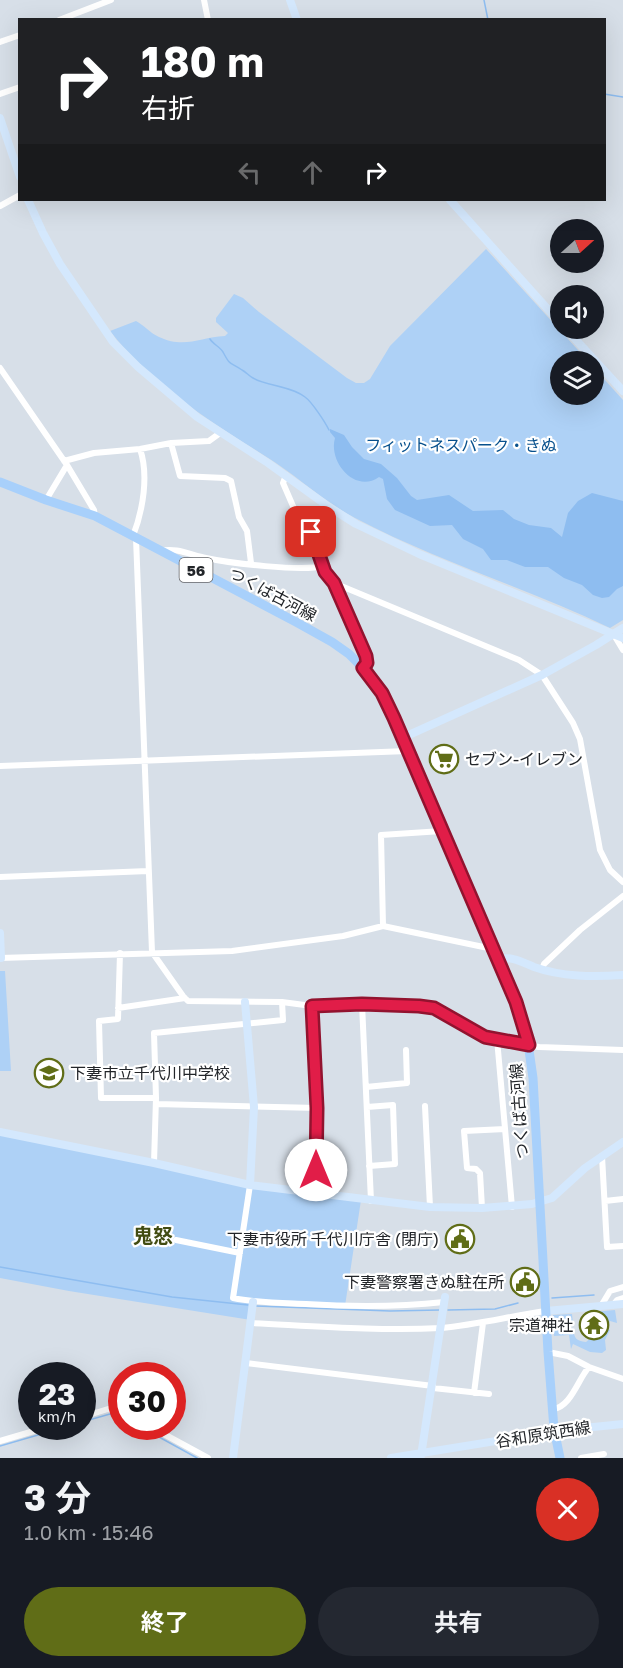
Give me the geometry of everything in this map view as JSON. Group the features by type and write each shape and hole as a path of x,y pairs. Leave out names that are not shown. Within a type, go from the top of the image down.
{"main road":[{"name":"つくば古河線","path":"0,482 95,516 332,642 363,668 382,693 498,960 520,1014 529,1045 537,1122 553,1409 560,1458"}],"street":[{"path":"64,18 111,0"},
{"path":"204,0 205,18"},
{"path":"290,0 296,18"},
{"path":"0,42 18,36"},
{"path":"0,94 18,88"},
{"path":"0,118 18,172"},
{"path":"9,148 18,144"},
{"path":"0,206 18,196"},
{"path":"28,201 60,264 113,342 169,395 220,433 356,524 419,554 619,636"},
{"path":"451,201 550,312"},
{"path":"576,339 623,391"},
{"path":"0,368 65,463 94,510 95,516"},
{"path":"46,500 65,463 94,453 140,449 171,443 208,441 220,433"},
{"path":"171,443 180,476 225,478 231,481 240,517 247,531 251,563"},
{"path":"140,449 145,472 135,537 152,952 185,998 188,1001 282,1002 312,1006 362,1004 419,1006 434,1008 485,1037 529,1045 581,1050 623,1050"},
{"path":"286,476 283,483 287,494 296,513 311,532 323,566 334,583 366,656 367,663 363,668"},
{"path":"160,551 172,549 215,560 302,568 323,566"},
{"path":"334,583 519,660 542,675 573,723 580,739 600,850 610,870 623,882"},
{"path":"402,738 542,675 619,636 623,628"},
{"path":"619,636 623,650"},
{"path":"0,766 408,751"},
{"path":"384,927 381,835 442,831"},
{"path":"0,876 148,871"},
{"path":"542,969 544,964 580,930 623,896"},
{"path":"0,933 0,958 232,951 324,939 384,927 493,949"},
{"path":"120,953 118,1019 99,1021 102,1098 254,1107 317,1108"},
{"path":"498,960 507,957 542,969 576,975 623,975"},
{"path":"118,1008 185,998"},
{"path":"245,1002 254,1107 250,1185 233,1298 253,1302 335,1306 410,1306 445,1300 421,1456"},
{"path":"154,1163 156,1101 154,1033 283,1020 282,1002"},
{"path":"362,1004 371,1201"},
{"path":"312,1006 317,1108 316,1194"},
{"path":"497,1039 512,1207"},
{"path":"366,1087 407,1083 406,1050"},
{"path":"367,1107 393,1105 395,1164 369,1166"},
{"path":"425,1106 430,1207"},
{"path":"482,1208 480,1173 476,1169 467,1168 464,1131 505,1129"},
{"path":"0,1132 250,1185 430,1207 482,1208 512,1207 540,1202 556,1195 585,1168 623,1142"},
{"path":"602,1156 607,1247 623,1246"},
{"path":"605,1201 623,1199"},
{"path":"176,1240 240,1252"},
{"path":"601,1306 610,1291 623,1287"},
{"path":"613,1305 617,1300 623,1298"},
{"path":"233,1458 253,1302"},
{"path":"251,1323 339,1328 441,1328 546,1311 623,1304"},
{"path":"474,1393 483,1323"},
{"path":"549,1352 568,1356 623,1379"},
{"path":"246,1363 489,1395"},
{"path":"553,1409 560,1408 567,1401 589,1366"},
{"name":"谷和原筑西線","path":"392,1458 421,1456 555,1432 623,1424"},
{"path":"0,1441 18,1436"},
{"path":"175,1440 208,1458"},
{"path":"581,1458 604,1454"}],"green space":[{"name":"フィットネスパーク・きぬ","path":"486,249 550,319 550,339 568,339 579,351 550,351 550,405 604,405 604,379 623,400 623,620 610,628 418,548 355,518 162,385 110,331 136,321 156,335 177,342 225,336 228,333 216,322 216,318 234,294 243,298 356,383 364,383 370,379 390,346"},
{"path":"0,971 5,971 11,1071 0,1071"},
{"path":"0,1132 250,1185 361,1200 345,1306 253,1302 251,1320 0,1278"},
{"path":"615,1310 617,1323 610,1321 607,1329 610,1330 605,1340 606,1350 602,1353 590,1352 573,1344 571,1349 569,1335 554,1336 553,1315 572,1314 573,1324 567,1325 567,1329 573,1328 576,1338 586,1342 603,1328 603,1321 595,1322 595,1318 590,1319 594,1317 593,1312"}],"shaded area":[{"path":"330,429 344,435 364,459 381,464 417,500 449,495 473,511 503,510 514,519 529,525 551,528 562,537 568,513 578,501 592,493 623,501 623,586 609,597 602,598 593,595 582,585 564,578 548,567 525,567 507,560 491,560 483,549 463,539 452,525 430,526 395,510 387,499 383,479 379,477 370,481 361,481 345,473 336,457 335,438"}],"waterway":[{"path":"484,0 488,18"},
{"path":"606,94 623,97"},
{"path":"210,339 222,350 229,362 252,377 305,397 329,430"},
{"path":"0,1267 172,1297 248,1305"},
{"path":"552,1298 594,1295"},
{"path":"448,1310 495,1309 518,1303"},
{"path":"256,1306 390,1311 440,1310"},
{"path":"96,1418 108,1415"},
{"path":"0,1446 21,1440"},
{"path":"164,1440 197,1458"}],"place":[{"name":"セブン-イレブン","path":"444,759"},
{"name":"下妻市立千代川中学校","path":"49,1073"},
{"name":"下妻市役所 千代川庁舎 (閉庁)","path":"460,1239"},
{"name":"下妻警察署きぬ駐在所","path":"525,1282"},
{"name":"宗道神社","path":"594,1325"}],"district":[{"name":"鬼怒","path":"153,1235"}],"route":[{"path":"311,532 325,572 334,583 366,656 367,663 363,668 382,693 394,718 516,1002 529,1045 485,1037 434,1008 362,1004 312,1006 317,1108 316,1170"}]}
